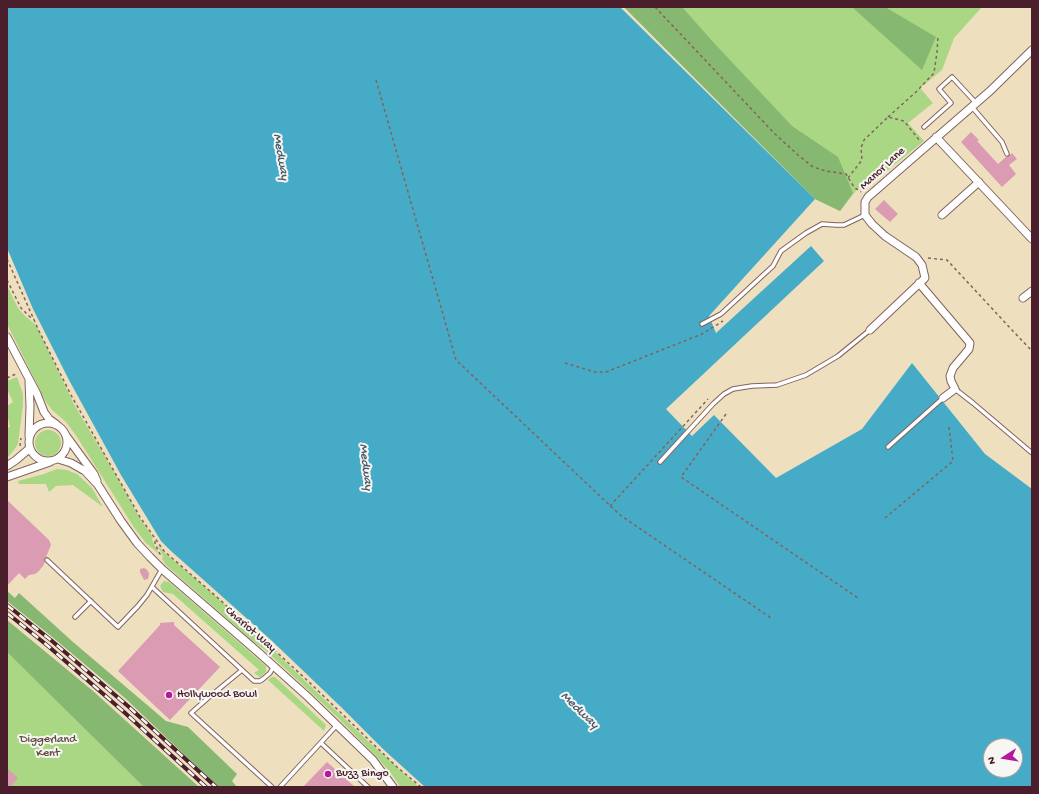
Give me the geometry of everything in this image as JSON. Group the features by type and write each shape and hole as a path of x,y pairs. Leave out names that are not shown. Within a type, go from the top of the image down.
{"street":[{"name":"Manor Lane","path":"865,215 865,202 868,197 990,91 1032,50"},
{"path":"936,137 1032,239"},
{"path":"942,215 979,182"},
{"path":"865,215 885,236 916,257 922,265 925,278 870,330"},
{"path":"919,283 970,344 969,350 953,368 950,376 955,389 943,398"},
{"path":"1023,298 1032,291"},
{"path":"7,336 37,394 46,415 59,427 81,455 94,474 98,485"},
{"path":"29,380 29,440 32,453 36,457 46,462 55,460 71,463 85,471 98,485"},
{"path":"29,440 32,431 40,425 50,423 59,427"},
{"path":"7,477 55,460 65,452 67,443 65,434"},
{"path":"7,466 30,448"},
{"name":"Chariot Way","path":"98,485 137,543 150,557 274,666 337,725 372,760 393,787"}],"lane":[{"path":"924,127 951,103 939,89 952,77 1002,142 1007,154"},
{"path":"702,324 720,314 773,266 781,251 806,233 822,224 844,224 865,215"},
{"path":"660,462 724,394 733,389 752,386 777,385 806,376 838,356 870,330"},
{"path":"955,389 974,403 1032,453"},
{"path":"888,447 943,398"},
{"path":"47,560 118,627 138,606 152,587 162,569"},
{"path":"152,587 254,681 260,681 270,673 274,666"},
{"path":"75,617 90,601"},
{"path":"242,670 191,713 272,787"},
{"path":"280,787 337,725"},
{"path":"321,743 368,787"}],"path":[{"path":"655,7 775,134 798,155 813,167 826,171 846,174 854,187 868,197"},
{"path":"848,178 862,160 861,148 864,140 917,91 934,73 938,36"},
{"path":"376,80 456,360 620,515 771,618"},
{"path":"888,117 904,121 925,147"},
{"path":"916,257 947,260 1032,351"},
{"path":"7,259 34,319 79,409 140,517 164,551 218,598 309,682 397,767 421,787"},
{"path":"7,280 21,308 30,318 34,319"},
{"path":"565,363 595,372 606,372 702,334 724,321"},
{"path":"7,378 24,370"},
{"path":"610,506 708,399"},
{"path":"726,414 680,477 858,598"},
{"path":"885,518 953,461 949,427"},
{"path":"155,539 155,544 161,554"}],"green space":[{"path":"624,7 982,7 954,38 942,70 920,88 933,103 908,123 924,141 874,181 863,182 840,211 815,199"},
{"path":"624,7 682,7 792,126 838,157 853,193 840,211 815,199"},
{"path":"852,7 885,7 936,37 922,70"},
{"path":"7,286 18,308 36,325 75,406 141,520 153,537 152,540 159,554 146,543 135,529 77,437 66,422 52,410 46,402 7,324"},
{"path":"17,377 23,394 23,405 18,444 7,458 7,428 10,427 7,406 13,402 7,389 7,381"},
{"path":"48,430 57,434 61,443 57,452 48,456 39,452 35,443 39,434"},
{"path":"57,469 67,470 77,474 92,488 103,507 73,485 56,486 49,492 46,484 19,484 18,481"},
{"path":"157,544 164,552 214,595 368,741 419,787 400,787 377,757 335,715 265,650 251,640 166,565 162,559 163,556"},
{"path":"164,581 169,582 266,666 266,672 260,677 254,673 259,670 173,594 163,592 160,586"},
{"path":"7,591 15,598 19,593 73,642 166,721 188,727 237,774 232,781 237,787 218,787 125,698 7,601"},
{"path":"7,620 93,691 199,787 144,787 7,652"},
{"name":"Diggerland Kent","path":"7,652 147,787 7,787"},
{"path":"275,677 326,725 324,731 268,680"}],"water":[{"name":"Medway","path":"7,7 620,7 815,199 709,316 716,333 811,246 824,261 666,409 692,436 714,415 776,478 862,429 912,363 985,454 1032,489 1032,787 425,787 383,749 271,640 161,541 121,475 69,380 33,309 7,248"}],"building":[{"path":"971,132 979,140 977,141 998,164 1012,153 1017,159 1009,165 1016,174 1002,187 961,142"},
{"path":"884,200 898,214 890,222 875,209"},
{"path":"7,500 49,540 51,545 44,559 45,562 38,572 29,575 25,579 19,573 7,586"},
{"path":"144,568 149,574 148,579 144,580 140,569"},
{"name":"Hollywood Bowl","path":"174,622 174,625 220,667 170,720 118,671 160,625 160,623"},
{"name":"Buzz Bingo","path":"327,762 355,787 303,787"},
{"path":"7,768 18,778 10,787 7,787"}],"railway":[{"path":"7,605 52,641 129,707 216,787"},
{"path":"7,613 48,646 124,712 206,787"}],"place":[{"name":"Hollywood Bowl","path":"169,695"},
{"name":"Buzz Bingo","path":"328,774"}]}
